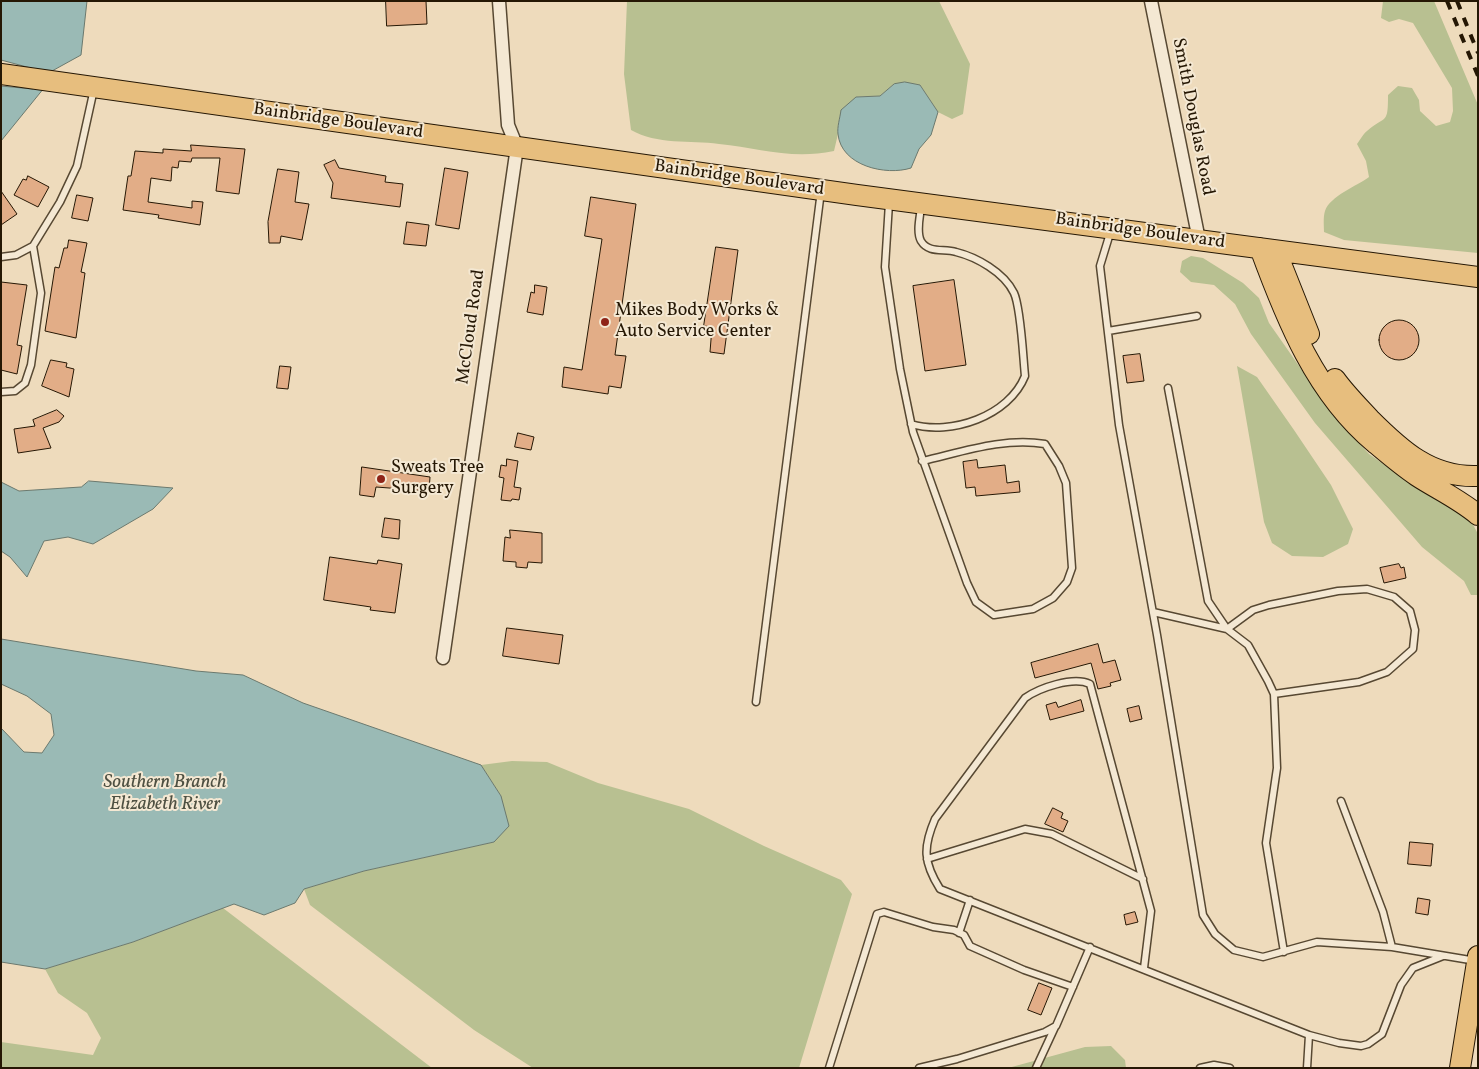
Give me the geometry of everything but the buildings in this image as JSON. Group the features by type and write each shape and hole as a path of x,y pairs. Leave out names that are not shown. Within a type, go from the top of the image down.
{"main road":[{"name":"Bainbridge Boulevard","path":"1,74 821,190 1478,277"},
{"path":"1268,250 1319,355 1360,409 1404,452 1424,465 1450,474 1478,476"},
{"path":"1268,250 1283,309 1300,344 1331,396 1349,418 1374,443 1415,475 1461,502 1478,515"},
{"path":"1460,1068 1478,960"}],"street":[{"name":"McCloud Road","path":"443,658 517,147 508,125 499,1"},
{"name":"Smith Douglas Road","path":"1151,1 1199,240"}],"lane":[{"path":"1,257 16,255 33,246 60,202 77,166 95,88"},
{"path":"756,702 821,190"},
{"path":"889,199 885,267 911,424 922,461 967,583 976,602 994,615 1033,609 1053,598 1067,582 1072,568 1066,484 1059,466 1045,444 1032,442 995,444 922,461"},
{"path":"911,424 923,428 964,423 984,418 1008,402 1020,388 1026,376 1014,292 996,272 972,257 953,251 935,250 926,247 920,240 919,233 921,203"},
{"path":"1112,228 1100,266 1119,425 1153,612 1203,915 1215,934 1234,950 1263,956 1317,942 1392,947 1478,960"},
{"path":"1,392 15,391 25,383 31,365 41,293 33,246"},
{"path":"1108,331 1197,316"},
{"path":"1168,388 1208,601 1227,629 1248,645 1274,694 1277,768 1266,843 1284,952"},
{"path":"1153,612 1227,629 1253,610 1338,591 1367,589 1394,597 1410,611 1415,630 1414,649 1388,672 1358,682 1274,694"},
{"path":"1144,968 1151,917 1090,684 1083,681 1072,681 1032,693 1025,698 935,819 927,838 927,860 940,888 1309,1035 1339,1043 1361,1046 1368,1044 1382,1034 1401,985 1413,968 1443,956"},
{"path":"1341,801 1383,912 1392,947"},
{"path":"927,860 1026,829 1038,830 1052,834 1142,879"},
{"path":"959,933 970,900"},
{"path":"829,1068 877,914 884,912 959,933 964,935 970,946 1024,970 1073,987"},
{"path":"1036,1068 1090,948"},
{"path":"919,1068 957,1059 1045,1032 1056,1026"},
{"path":"1307,1068 1309,1035"},
{"path":"1200,1068 1214,1065 1230,1068"}],"green space":[{"path":"627,1 939,1 970,64 963,114 952,119 938,112 920,85 894,84 880,96 856,97 838,134 834,151 789,154 719,144 663,140 641,135 631,130 624,74"},
{"path":"1383,1 1434,1 1478,105 1478,253 1344,240 1324,232 1325,211 1332,201 1369,177 1366,161 1357,144 1366,132 1385,118 1388,95 1398,86 1412,88 1419,100 1420,111 1436,126 1450,122 1453,111 1452,88 1413,23 1399,19 1389,22 1381,18"},
{"path":"1191,256 1203,258 1243,283 1259,298 1269,323 1334,416 1369,454 1415,486 1470,519 1478,534 1478,595 1471,595 1464,581 1422,547 1315,423 1251,334 1235,304 1214,285 1191,282 1180,272 1182,261"},
{"path":"1237,366 1257,377 1331,485 1353,529 1348,544 1323,557 1292,556 1272,543 1264,522"},
{"path":"512,761 547,762 598,783 689,809 764,846 841,880 852,894 799,1068 533,1068 474,1030 310,905 304,889 364,871 494,842 501,796 481,765"},
{"path":"223,908 432,1068 1,1068 1,1042 93,1055 101,1038 87,1013 58,993 45,969 133,942"},
{"path":"1111,1046 1125,1060 1126,1068 1008,1068 1085,1047"}],"water":[{"path":"1,1 87,1 81,55 52,71 44,88 1,141 1,86 33,89 38,70 1,60"},
{"path":"905,82 920,85 938,112 931,135 919,149 911,168 889,171 866,166 856,161 847,154 841,145 838,125 841,110 856,97 880,96 894,84"},
{"path":"89,481 173,488 153,509 93,544 68,537 44,541 27,577 10,557 1,551 1,482 19,491 81,487"},
{"name":"Southern Branch Elizabeth River","path":"1,639 196,671 243,675 303,703 481,765 501,796 509,826 494,842 364,871 304,889 295,903 264,915 234,904 133,942 45,969 1,962 1,728 24,752 42,753 54,735 51,714 27,696 1,684"}],"railway":[{"path":"1447,1 1478,76"},
{"path":"1457,1 1478,53"}],"place":[{"name":"Mikes Body Works & Auto Service Center","path":"605,322"},
{"name":"Sweats Tree Surgery","path":"381,479"}]}
